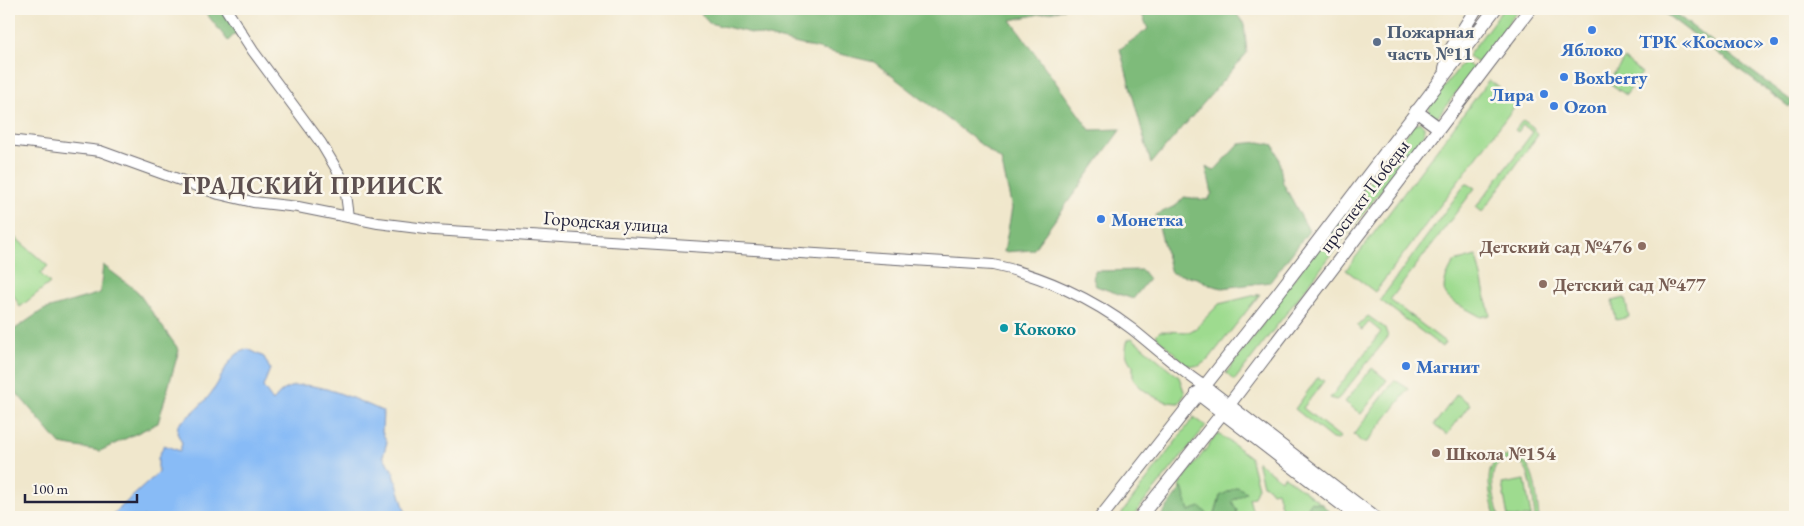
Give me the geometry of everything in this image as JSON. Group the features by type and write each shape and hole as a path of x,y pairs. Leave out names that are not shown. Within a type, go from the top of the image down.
{"main road":[{"path":"1443,75 1451,49 1476,9"},
{"name":"проспект Победы","path":"1101,517 1279,292 1495,9"},
{"name":"проспект Победы","path":"1140,517 1225,409 1530,9"},
{"path":"1416,111 1439,128"},
{"path":"1200,390 1374,517"},
{"name":"Городская улица","path":"1200,390 1218,397 1225,409"},
{"path":"1225,409 1358,517"}],"street":[{"path":"226,9 253,51 320,143 340,175 346,194 349,217"},
{"name":"Городская улица","path":"9,140 100,152 219,194 434,230 993,265 1028,275 1102,308 1130,327 1200,390"}],"green space":[{"path":"208,9 223,9 238,31 228,41 206,13"},
{"path":"697,9 1064,9 1011,20 1090,130 1121,129 1033,250 1004,252 1012,208 1001,160 874,62 709,23"},
{"path":"1140,9 1233,9 1244,24 1247,53 1151,164 1120,49 1148,29"},
{"path":"1503,9 1519,9 1478,63 1468,56"},
{"path":"1659,9 1669,9 1793,102 1789,107"},
{"path":"1624,59 1642,73 1626,95 1608,82"},
{"path":"1464,61 1474,69 1439,115 1434,117 1428,114 1429,107"},
{"path":"1489,80 1518,102 1375,292 1346,270"},
{"path":"1523,120 1533,127 1538,135 1482,212 1476,207 1533,132 1523,125 1518,132 1515,130"},
{"path":"1419,122 1424,126 1424,135 1234,381 1226,373 1262,326 1269,311 1414,125"},
{"path":"1260,142 1274,145 1283,183 1309,231 1270,282 1222,288 1210,285 1197,278 1171,273 1156,215 1177,205 1184,197 1208,200 1212,193 1206,167 1214,171 1239,144"},
{"path":"1466,183 1475,188 1390,300 1445,342 1442,347 1380,300"},
{"path":"9,232 48,266 40,273 50,283 20,307 9,287"},
{"path":"1476,256 1490,315 1481,317 1447,297 1444,291 1444,284 1454,262"},
{"path":"103,265 137,291 179,350 158,423 100,451 60,444 9,384 9,333 43,310 100,293"},
{"path":"1142,270 1149,279 1133,299 1096,286 1093,278 1095,271"},
{"path":"1260,294 1209,359 1199,366 1187,365 1156,335 1160,331 1189,332 1196,328 1219,304"},
{"path":"1625,298 1629,317 1616,320 1612,301"},
{"path":"1368,316 1385,328 1388,337 1339,398 1336,400 1330,398 1381,332 1369,322 1362,330 1357,326"},
{"path":"1132,338 1179,377 1185,394 1179,403 1172,403 1153,396 1142,389 1133,379 1133,366 1127,357 1126,351 1128,340"},
{"path":"1372,368 1387,380 1361,414 1345,402"},
{"path":"1318,377 1324,381 1303,408 1340,437 1338,440 1332,439 1295,409"},
{"path":"1395,380 1409,389 1367,442 1361,442 1354,434"},
{"path":"1457,394 1470,404 1447,435 1434,425"},
{"path":"1194,417 1206,426 1132,517 1119,517"},
{"path":"1218,433 1250,457 1258,487 1254,497 1249,498 1254,517 1235,517 1237,511 1220,496 1214,517 1204,513 1189,511 1179,485"},
{"path":"1510,456 1519,458 1530,471 1536,489 1539,517 1535,517 1528,473 1520,463 1508,460 1500,463 1495,468 1493,475 1494,493 1499,517 1495,517 1489,480 1490,471 1500,459"},
{"path":"1257,461 1281,480 1284,476 1322,504 1310,502 1304,517 1284,517 1277,491 1272,492 1263,485"},
{"path":"1525,480 1531,517 1508,517 1502,484"},
{"path":"1182,487 1189,511 1200,507 1211,517 1160,517"},
{"path":"1237,487 1247,492 1232,501 1237,511 1235,517 1214,517 1220,496"},
{"path":"1310,502 1322,504 1330,512 1327,517 1304,517"}],"water":[{"path":"248,349 264,357 270,369 263,387 273,401 284,390 294,386 306,385 334,391 383,411 382,432 387,442 383,456 393,471 407,517 110,517 158,473 158,458 164,445 180,451 182,443 177,433 178,425 198,408 210,394 231,360"}],"place":[{"name":"Яблоко","path":"1592,30"},
{"name":"ТРК «Космос»","path":"1774,41"},
{"name":"Пожарная часть №11","path":"1377,42"},
{"name":"Boxberry","path":"1564,77"},
{"name":"Лира","path":"1544,94"},
{"name":"Ozon","path":"1554,106"},
{"name":"Монетка","path":"1101,219"},
{"name":"Детский сад №476","path":"1642,246"},
{"name":"Детский сад №477","path":"1543,284"},
{"name":"Кококо","path":"1004,328"},
{"name":"Магнит","path":"1406,366"},
{"name":"Школа №154","path":"1436,453"}],"district":[{"name":"ГРАДСКИЙ ПРИИСК","path":"313,185"}]}
